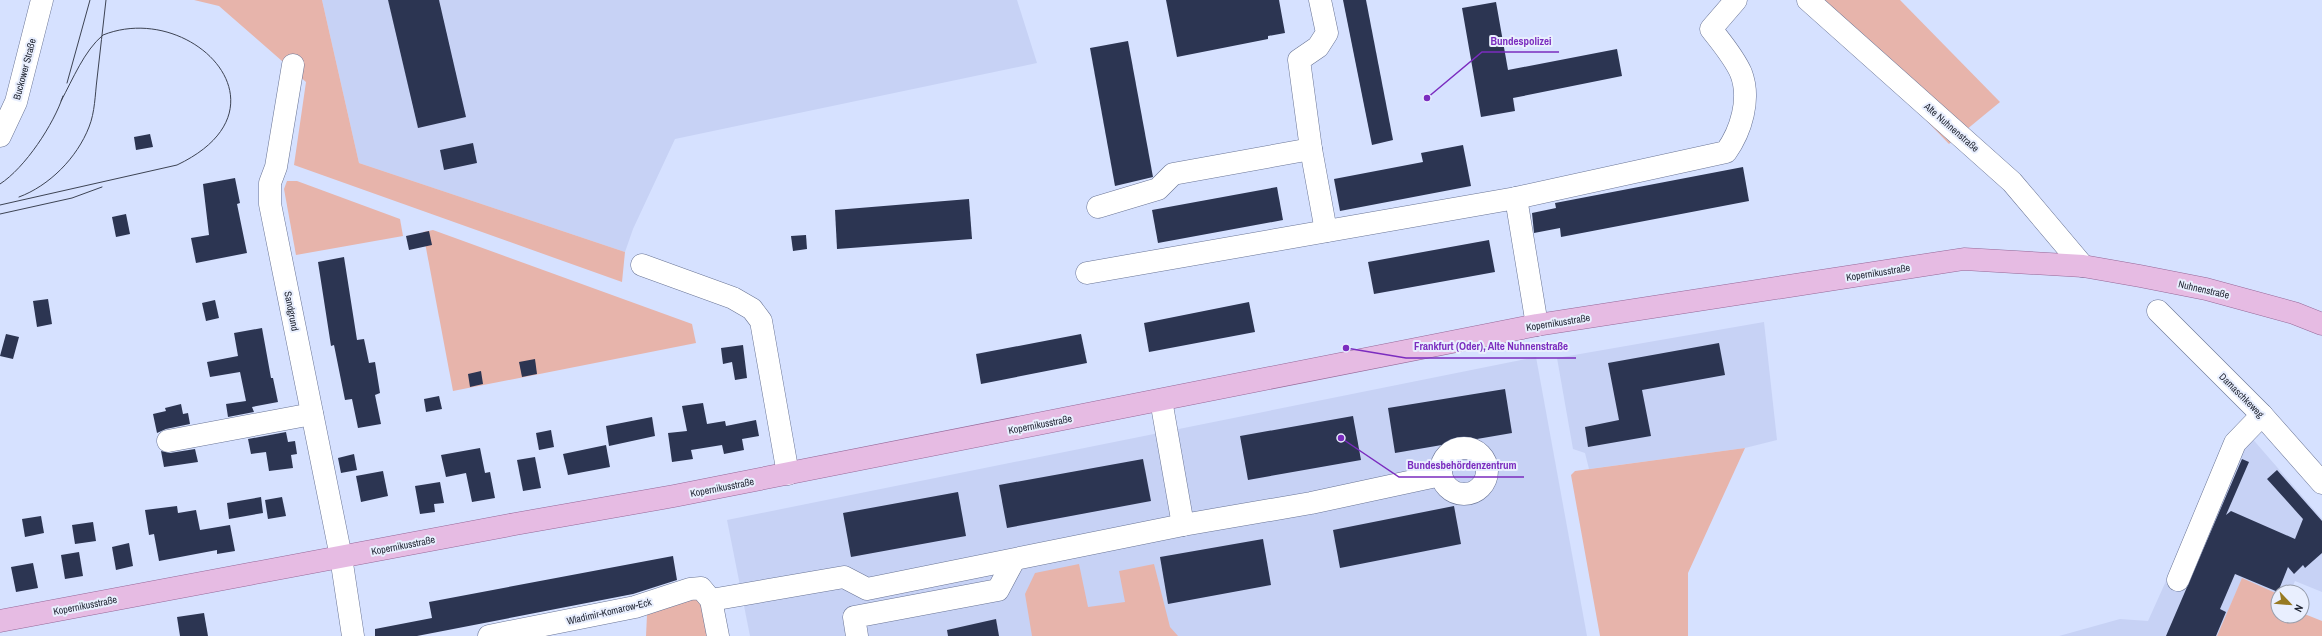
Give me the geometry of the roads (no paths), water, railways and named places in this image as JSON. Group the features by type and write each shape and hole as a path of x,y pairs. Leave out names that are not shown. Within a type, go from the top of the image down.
{"main road":[{"name":"Kopernikusstraße","path":"0,621 788,474 1537,326 1964,259 2083,266"},
{"name":"Nuhnenstraße","path":"2083,266 2206,289 2294,313 2322,324"}],"street":[{"path":"1320,0 1327,33 1318,48 1299,60 1311,149 1326,231"},
{"path":"1087,274 1516,198 1726,152 1741,127 1745,89 1741,72 1711,29 1736,0"},
{"name":"Alte Nuhnenstraße","path":"1808,0 2012,182 2083,266"},
{"name":"Buckower Straße","path":"0,136 16,102 36,2"},
{"name":"Sandgrund","path":"293,65 276,167 270,183 270,204 341,557 353,636"},
{"path":"1098,207 1158,189 1173,174 1311,149"},
{"path":"1516,198 1537,326"},
{"path":"642,265 733,298 752,309 760,320 788,474"},
{"name":"Damaschkeweg","path":"2158,311 2262,415 2322,483"},
{"path":"1162,400 1183,524"},
{"path":"168,441 312,414"},
{"path":"2178,580 2235,443 2262,415"},
{"path":"718,636 711,600 844,577 867,590 1183,524 1311,502 1441,475"},
{"path":"857,636 854,617 998,590 1014,560"},
{"name":"Wladimir-Komarow-Eck","path":"489,636 635,608 690,589 701,588 711,600"}],"tram line":[{"path":"67,83 90,0"},
{"path":"19,197 41,186 61,170 77,149 89,127 94,103 106,0"},
{"path":"0,205 177,165 212,142 228,116 230,90 218,66 197,46 169,33 136,28 103,35 90,49 79,66 61,101"},
{"path":"0,184 10,177 29,157 46,132 63,96"},
{"path":"0,214 72,198 102,187"}],"place":[{"name":"Bundespolizei","path":"1427,98"},
{"name":"Frankfurt (Oder), Alte Nuhnenstraße","path":"1346,348"},
{"name":"Bundesbehördenzentrum","path":"1341,438"}]}
